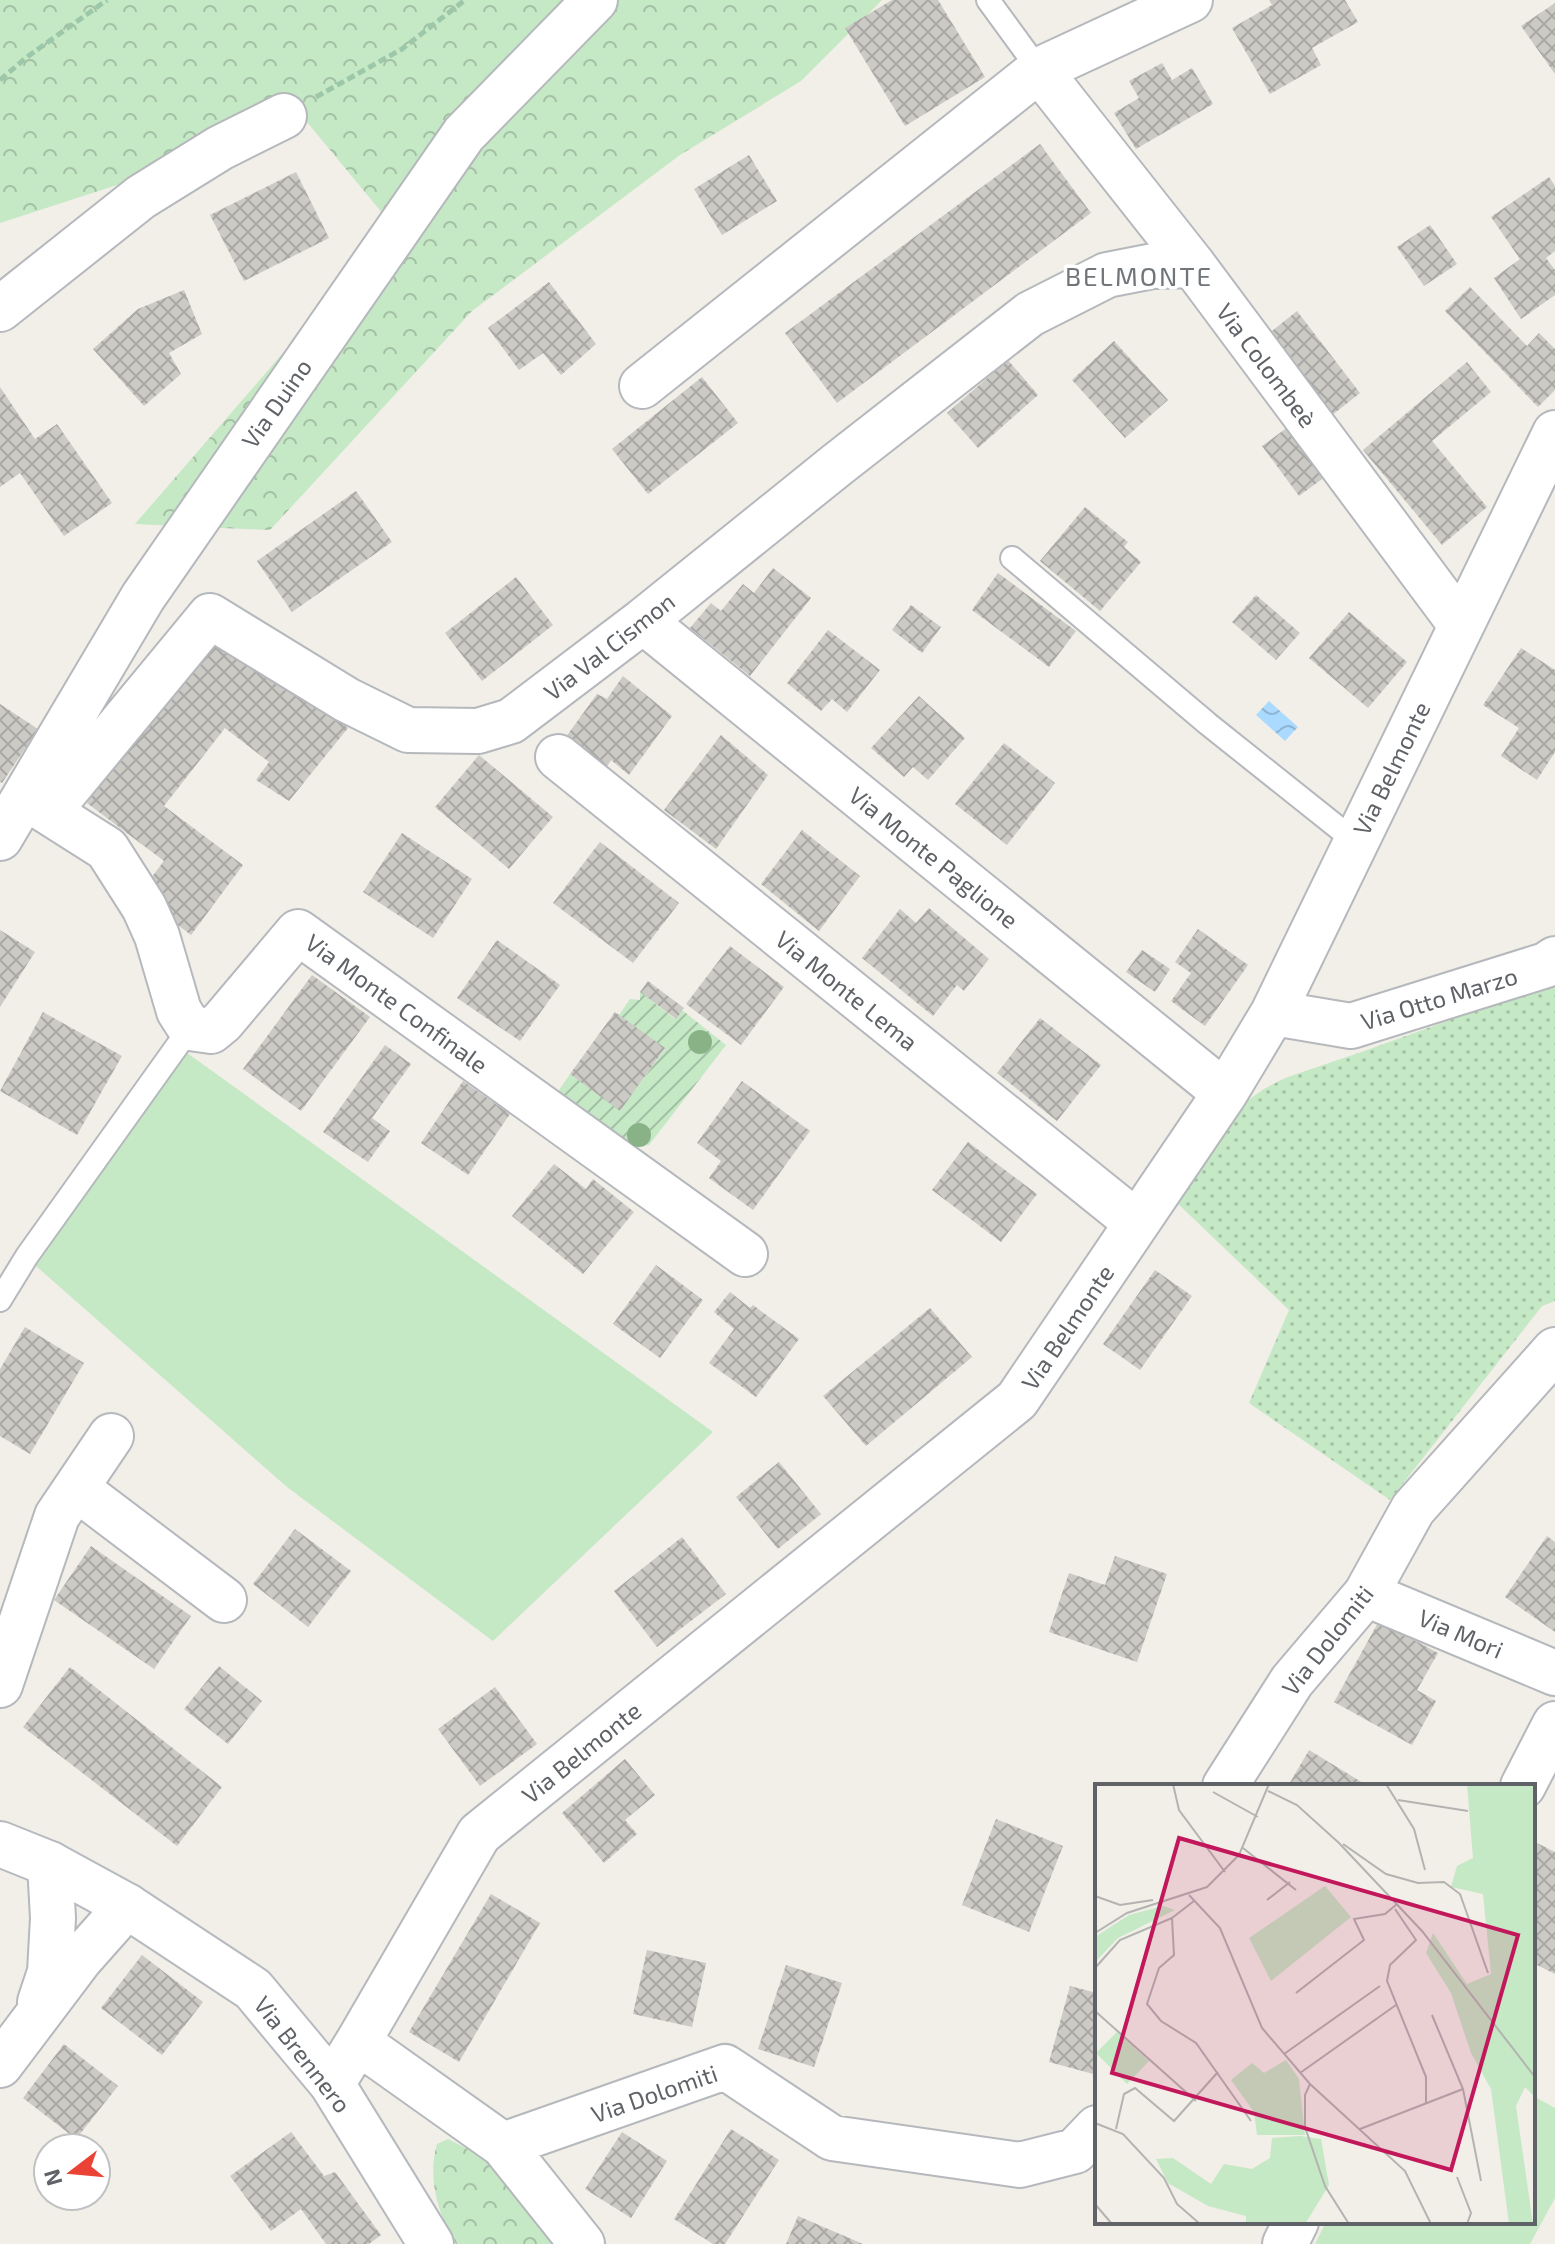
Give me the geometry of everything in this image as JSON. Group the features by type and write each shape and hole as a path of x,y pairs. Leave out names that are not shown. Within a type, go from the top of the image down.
{"street":[{"name":"Via Duino","path":"0,838 37,804 143,597 464,134 595,0"},
{"path":"642,386 1039,70 1190,0"},
{"name":"Via Colombeè","path":"1039,70 1193,265 1461,625"},
{"path":"0,309 141,197 220,148 284,116"},
{"name":"Via Val Cismon","path":"37,804 210,616 347,700 408,730 478,731 511,721 643,621 1030,314 1107,275 1153,266 1193,265"},
{"name":"Via Belmonte","path":"332,2084 479,1834 1017,1400 1225,1093 1273,1013 1555,433"},
{"name":"Via Monte Paglione","path":"643,621 1225,1093"},
{"name":"Via Monte Lema","path":"558,757 1137,1223"},
{"path":"37,804 107,849 144,907 157,936 179,1011 190,1028"},
{"name":"Via Monte Confinale","path":"190,1028 211,1031 222,1022 298,932 745,1254"},
{"name":"Via Otto Marzo","path":"1273,1013 1351,1026 1546,965 1555,959"},
{"name":"Via Dolomiti","path":"1226,1784 1292,1681 1366,1594 1413,1509 1555,1350"},
{"path":"0,1685 57,1516 111,1436"},
{"path":"76,1488 224,1600"},
{"name":"Via Mori","path":"1366,1594 1555,1673"},
{"path":"1524,1784 1555,1724"},
{"name":"Via Brennero","path":"0,1844 50,1864 127,1906 253,1989 332,2084 431,2244"},
{"path":"36,2016 50,1972 53,1918 50,1864"},
{"path":"0,2065 80,1959 127,1906"},
{"path":"358,2042 503,2145 582,2244"},
{"name":"Via Dolomiti","path":"503,2145 725,2067 832,2138 1020,2165 1075,2151 1095,2130"},
{"path":"1285,2244 1295,2224"}],"lane":[{"path":"988,0 1039,70"},
{"path":"1012,558 1208,724 1356,842"},
{"path":"0,1300 27,1256 190,1028"}],"path":[{"path":"0,80 107,0"},
{"path":"284,116 402,49 465,0"}],"green space":[{"path":"0,0 882,0 801,81 680,155 472,311 270,530 135,524 393,226 287,98 120,184 0,223"},
{"path":"1555,982 1555,1301 1542,1306 1390,1500 1249,1403 1289,1310 1174,1200 1244,1103 1264,1089 1285,1078"},
{"path":"640,992 675,1019 682,1010 726,1045 649,1145 635,1146 557,1093 570,1074 620,1110 665,1049 619,1015 630,999 640,1000"},
{"path":"183,1050 713,1432 493,1641 287,1487 36,1266"},
{"path":"1535,2097 1555,2108 1555,2198 1530,2244 1315,2244 1325,2224 1535,2224"},
{"path":"448,2139 497,2164 560,2244 456,2244 439,2208 433,2170 437,2144"}],"water":[{"path":"1269,701 1298,727 1285,741 1256,715"}],"building":[{"path":"892,0 938,0 985,77 905,126 845,28"},
{"path":"1269,0 1345,0 1358,22 1312,48 1321,65 1270,94 1232,28 1272,5"},
{"path":"1555,3 1555,74 1521,26"},
{"path":"1162,63 1172,80 1192,68 1213,104 1136,149 1114,113 1139,98 1129,81"},
{"path":"1040,144 1091,213 837,403 785,333"},
{"path":"749,155 777,201 722,235 694,189"},
{"path":"296,172 329,238 244,281 210,215"},
{"path":"1549,177 1555,186 1555,251 1546,258 1555,270 1555,295 1521,319 1494,278 1520,259 1491,217"},
{"path":"1430,225 1457,264 1424,286 1397,247"},
{"path":"549,282 596,344 561,375 543,353 519,370 488,328"},
{"path":"1470,287 1527,346 1539,333 1555,349 1555,390 1538,407 1445,311"},
{"path":"184,290 202,334 169,353 181,374 144,406 93,349 138,309"},
{"path":"1297,311 1360,393 1331,416 1267,335"},
{"path":"1114,341 1168,400 1125,438 1072,380"},
{"path":"1008,360 1038,395 978,448 947,413"},
{"path":"1467,362 1491,392 1432,441 1487,507 1442,545 1363,450"},
{"path":"702,377 738,423 648,494 612,449"},
{"path":"0,387 35,439 57,424 112,503 64,536 20,473 0,487"},
{"path":"1292,424 1329,474 1299,496 1262,446"},
{"path":"356,491 392,542 292,612 257,561"},
{"path":"1085,507 1128,542 1124,547 1141,562 1100,611 1040,561"},
{"path":"773,568 811,598 750,676 690,628 711,603 721,611 743,584 754,593"},
{"path":"998,573 1076,631 1049,667 972,610"},
{"path":"516,577 553,625 482,681 445,633"},
{"path":"1256,595 1300,633 1276,660 1232,622"},
{"path":"911,605 941,627 922,653 892,630"},
{"path":"1349,612 1407,662 1368,708 1309,658"},
{"path":"214,627 348,728 289,801 256,780 269,762 225,728 164,806 243,865 191,935 138,895 164,861 87,803"},
{"path":"828,630 880,670 847,712 832,699 821,711 787,683"},
{"path":"1521,648 1555,670 1555,752 1537,780 1501,756 1519,728 1483,705"},
{"path":"623,676 672,716 629,775 611,760 603,773 563,741 597,694 607,699"},
{"path":"919,696 965,738 928,780 913,767 904,777 871,748"},
{"path":"0,704 38,729 2,783 0,782"},
{"path":"721,735 768,775 716,849 664,810"},
{"path":"1004,743 1055,783 1007,845 955,804"},
{"path":"479,755 553,817 509,869 435,807"},
{"path":"802,830 860,876 819,931 761,884"},
{"path":"402,833 472,879 433,938 363,892"},
{"path":"600,842 679,903 633,963 553,903"},
{"path":"929,908 989,959 964,991 957,985 933,1016 862,958 900,909 916,923"},
{"path":"1198,929 1248,965 1205,1026 1171,1001 1191,973 1175,962"},
{"path":"0,930 35,952 0,1007"},
{"path":"497,940 560,985 520,1041 457,998"},
{"path":"730,946 784,987 741,1045 686,1004"},
{"path":"1142,950 1170,969 1155,992 1126,972"},
{"path":"312,975 370,1017 301,1111 243,1069"},
{"path":"648,981 684,1008 676,1019 640,992"},
{"path":"43,1012 122,1056 77,1135 0,1091"},
{"path":"615,1012 665,1048 620,1111 570,1074"},
{"path":"1040,1018 1101,1065 1057,1121 997,1073"},
{"path":"385,1045 411,1064 372,1118 390,1131 368,1162 323,1132"},
{"path":"463,1081 510,1114 468,1175 421,1143"},
{"path":"742,1081 810,1131 753,1210 709,1178 721,1161 697,1143"},
{"path":"968,1142 1037,1194 1001,1242 932,1190"},
{"path":"554,1164 586,1189 593,1179 634,1212 583,1274 512,1216"},
{"path":"656,1265 703,1300 660,1358 613,1324"},
{"path":"1155,1270 1192,1296 1140,1370 1103,1344"},
{"path":"730,1292 799,1339 756,1397 709,1363 734,1329 714,1312"},
{"path":"930,1308 972,1357 866,1446 823,1396"},
{"path":"25,1327 84,1363 30,1454 0,1436 0,1369"},
{"path":"779,1462 821,1514 778,1549 736,1497"},
{"path":"295,1529 351,1571 308,1627 253,1584"},
{"path":"1547,1536 1555,1542 1555,1632 1505,1597"},
{"path":"682,1537 726,1594 657,1647 614,1591"},
{"path":"91,1546 191,1616 154,1669 54,1600"},
{"path":"1115,1556 1167,1574 1137,1662 1049,1632 1069,1573 1105,1585"},
{"path":"1379,1621 1438,1653 1417,1690 1436,1701 1412,1745 1334,1702"},
{"path":"219,1666 262,1701 228,1744 184,1709"},
{"path":"70,1667 222,1787 177,1846 23,1727"},
{"path":"495,1687 537,1744 480,1786 438,1729"},
{"path":"1309,1750 1365,1784 1289,1784"},
{"path":"625,1759 655,1795 625,1820 637,1834 604,1863 562,1813"},
{"path":"996,1819 1063,1846 1029,1932 962,1905"},
{"path":"1535,1842 1555,1852 1555,1974 1535,1964"},
{"path":"491,1894 540,1923 459,2062 409,2032"},
{"path":"647,1950 706,1963 692,2027 633,2014"},
{"path":"142,1955 203,2002 162,2055 101,2008"},
{"path":"786,1965 842,1983 814,2067 758,2049"},
{"path":"1070,1986 1095,1992 1095,2074 1049,2062"},
{"path":"64,2044 118,2086 82,2132 67,2132 23,2098"},
{"path":"731,2129 779,2160 725,2244 713,2244 674,2219"},
{"path":"291,2132 324,2176 335,2172 381,2235 369,2244 326,2244 301,2209 271,2231 230,2176"},
{"path":"622,2132 667,2161 631,2218 585,2189"},
{"path":"798,2216 863,2244 786,2244"}],"district":[{"name":"BELMONTE","path":"1139,275"}]}
